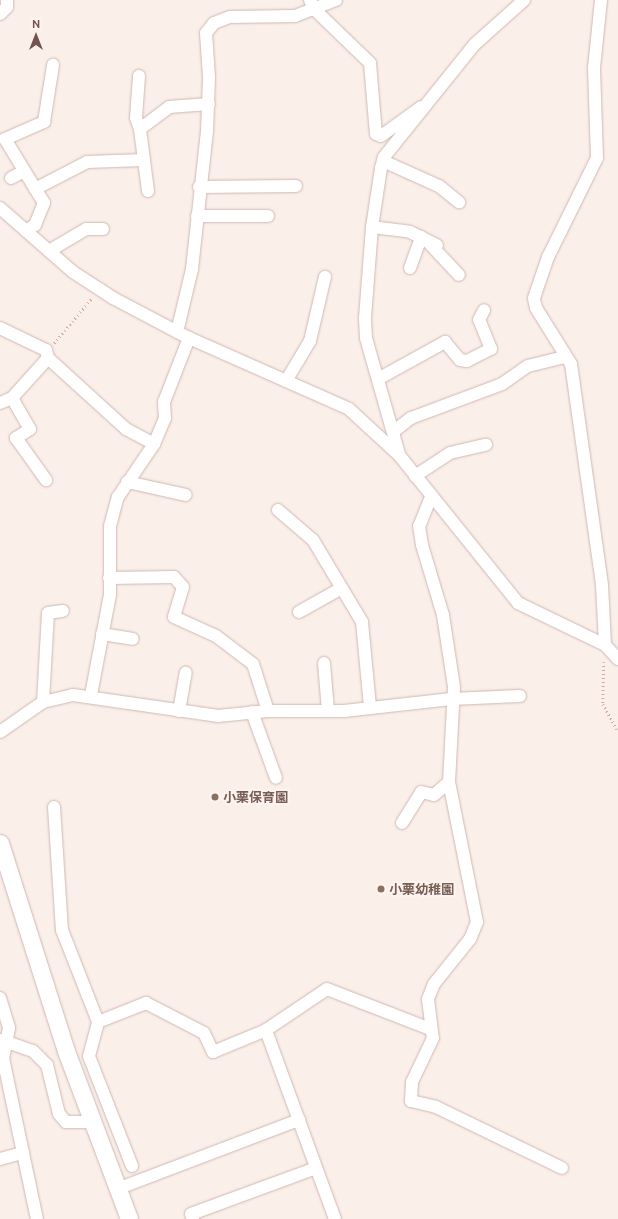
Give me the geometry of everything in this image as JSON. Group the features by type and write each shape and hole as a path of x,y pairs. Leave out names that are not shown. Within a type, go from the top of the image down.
{"street":[{"path":"0,14 7,7 7,0"},
{"path":"177,332 192,268 199,188 209,104 206,33 214,23 230,17 295,16 312,5 336,0"},
{"path":"399,455 378,379 365,318 372,227 383,161 475,44 524,0"},
{"path":"601,0 594,68 597,158 548,257 534,298 536,308 565,357 571,364 602,585 605,645"},
{"path":"312,5 370,63 376,134 381,136 412,111 426,105"},
{"path":"26,231 35,225 44,204 5,139 44,122 53,65"},
{"path":"139,76 136,118 140,129 148,192"},
{"path":"140,129 169,107 209,104"},
{"path":"35,189 87,162 144,160"},
{"path":"383,161 439,186 459,202"},
{"path":"11,178 24,171"},
{"path":"199,188 296,186"},
{"path":"0,208 49,251 99,290 189,338 349,409 399,455 431,497 518,603 605,645 618,659"},
{"path":"197,216 268,216"},
{"path":"372,227 410,232 428,241 459,275"},
{"path":"49,251 86,229 103,229"},
{"path":"410,268 428,241"},
{"path":"286,382 310,341 325,277"},
{"path":"378,379 445,342 460,360 467,361 491,349 479,320 484,310"},
{"path":"0,328 47,354 126,429 154,444"},
{"path":"91,695 102,634 109,578 110,526 127,482 154,444 165,418 164,402 189,338"},
{"path":"0,403 12,398 47,354"},
{"path":"393,432 411,418 502,384 528,366 565,357"},
{"path":"12,398 30,429 16,438 46,480"},
{"path":"415,476 450,453 486,445"},
{"path":"127,482 186,495"},
{"path":"431,497 419,526 422,545 443,615 454,687 451,699 449,782 476,922 470,939 434,984 428,999 430,1029 433,1038 412,1082 411,1101 436,1107 562,1168"},
{"path":"278,510 313,540 362,622 370,707"},
{"path":"109,578 174,577 183,587 174,617 216,636 253,664 268,711"},
{"path":"299,612 342,588"},
{"path":"43,702 48,614 63,612"},
{"path":"102,634 133,639"},
{"path":"324,663 328,711"},
{"path":"179,711 186,673"},
{"path":"0,732 43,702 73,695 91,695 179,711 218,716 268,711 328,711 451,699 520,696"},
{"path":"252,712 276,778"},
{"path":"402,823 421,792 434,795 449,782"},
{"path":"54,808 62,930 98,1022 89,1056 132,1166"},
{"path":"0,843 66,1051 129,1219"},
{"path":"98,1022 146,1003 204,1033 213,1052 266,1030 327,990 430,1029"},
{"path":"0,998 9,1028 4,1040 3,1058 37,1219"},
{"path":"266,1030 335,1219"},
{"path":"4,1040 33,1050 47,1064 59,1114 66,1122 92,1122"},
{"path":"117,1189 299,1120"},
{"path":"0,1159 23,1153"},
{"path":"193,1219 191,1214 316,1168"}],"path":[{"path":"47,354 99,290"},
{"path":"605,645 603,704 618,731"}],"place":[{"name":"小栗保育園","path":"215,797"},
{"name":"小栗幼稚園","path":"381,889"}]}
